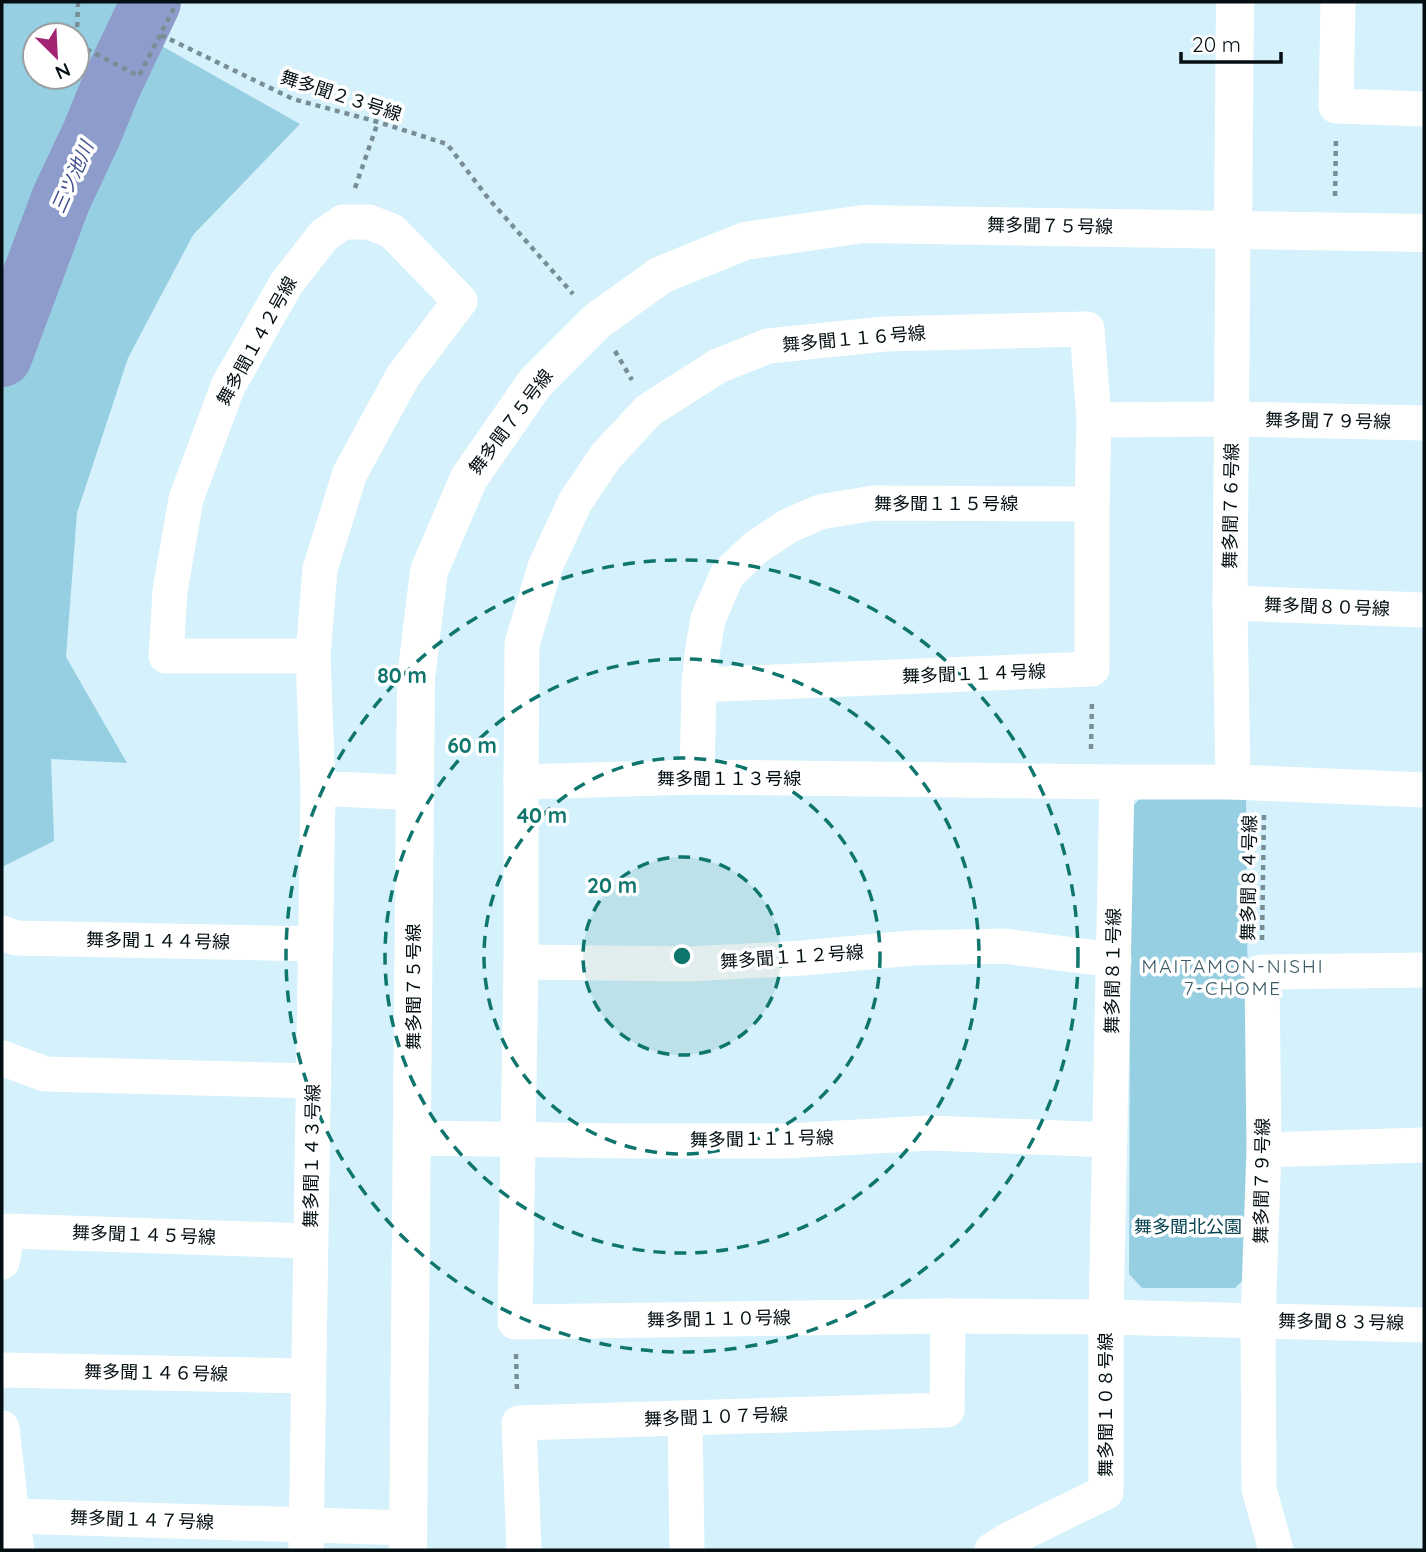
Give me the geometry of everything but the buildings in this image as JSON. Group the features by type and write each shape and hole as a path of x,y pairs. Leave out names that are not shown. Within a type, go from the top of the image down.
{"street":[{"path":"1233,229 1235,2"},
{"path":"1338,2 1336,106 1424,109"},
{"path":"343,222 369,222 392,231 460,301 403,376 351,473 320,569 313,656 318,788 416,793"},
{"name":"舞多聞１４２号線","path":"313,656 166,656 170,591 186,499 228,386 286,285 324,235 343,222"},
{"name":"舞多聞７５号線","path":"408,1539 416,678 429,572 469,478 536,383 597,321 661,275 745,241 863,223 1424,233"},
{"name":"舞多聞７６号線","path":"1233,229 1230,603 1249,784"},
{"name":"舞多聞１１６号線","path":"520,782 522,644 545,567 575,502 606,456 649,410 682,388 718,366 768,346 886,334 1087,328 1094,420"},
{"path":"1092,669 1094,420 1233,419"},
{"name":"舞多聞７９号線","path":"1233,419 1424,423"},
{"name":"舞多聞１１５号線","path":"699,685 708,619 727,575 755,548 788,526 820,512 873,503 1092,504"},
{"name":"舞多聞８０号線","path":"1230,603 1424,610"},
{"name":"舞多聞１１４号線","path":"699,685 1092,669"},
{"path":"697,777 699,685"},
{"name":"舞多聞１１３号線","path":"520,782 697,777 1104,781"},
{"path":"1104,781 1424,790"},
{"name":"舞多聞８１号線","path":"1104,781 1114,960 1107,1317"},
{"path":"515,1322 521,962 520,782"},
{"name":"舞多聞１４３号線","path":"307,1538 318,788"},
{"name":"舞多聞１４４号線","path":"2,933 16,938 316,944"},
{"name":"舞多聞１１２号線","path":"521,962 690,964 803,958 912,948 1004,946 1114,960"},
{"path":"1262,972 1424,970"},
{"name":"舞多聞７９号線","path":"1262,972 1264,1150 1258,1320 1259,1489 1276,1550"},
{"path":"2,1058 45,1074 314,1081"},
{"name":"舞多聞１１１号線","path":"413,1138 786,1141 930,1133 1110,1140"},
{"path":"1264,1150 1424,1145"},
{"name":"舞多聞１４５号線","path":"2,1262 8,1231 311,1241"},
{"name":"舞多聞１１０号線","path":"515,1322 948,1316 1107,1317"},
{"name":"舞多聞１０７号線","path":"519,1423 947,1410 948,1316"},
{"path":"1107,1317 1258,1320"},
{"name":"舞多聞１０８号線","path":"992,1550 1106,1492 1107,1317"},
{"name":"舞多聞８３号線","path":"1258,1320 1424,1325"},
{"name":"舞多聞１４６号線","path":"2,1370 309,1376"},
{"path":"685,1419 687,1550"},
{"path":"519,1423 524,1550"},
{"path":"2,1428 17,1550"},
{"name":"舞多聞１４７号線","path":"12,1516 307,1538 408,1539"}],"path":[{"path":"78,2 77,33 86,49 139,76 177,2"},
{"name":"舞多聞２３号線","path":"161,35 293,99 446,144 488,198 597,321 649,410"},
{"path":"1335,231 1336,106"},
{"path":"343,222 378,122"},
{"path":"1092,669 1104,781"},
{"name":"舞多聞８４号線","path":"1249,784 1262,972"},
{"path":"515,1322 519,1423"}],"green space":[{"path":"2,2 130,2 123,24 300,124 193,235 128,358 77,513 66,657 127,763 51,759 54,841 2,867"},
{"name":"舞多聞北公園","path":"1146,792 1246,793 1250,1273 1235,1288 1142,1288 1129,1274 1131,808"}],"waterway":[{"name":"三ツ池川","path":"2,357 61,199 151,2"}],"district":[{"name":"MAITAMON-NISHI 7-CHOME","path":"1233,977"}]}
